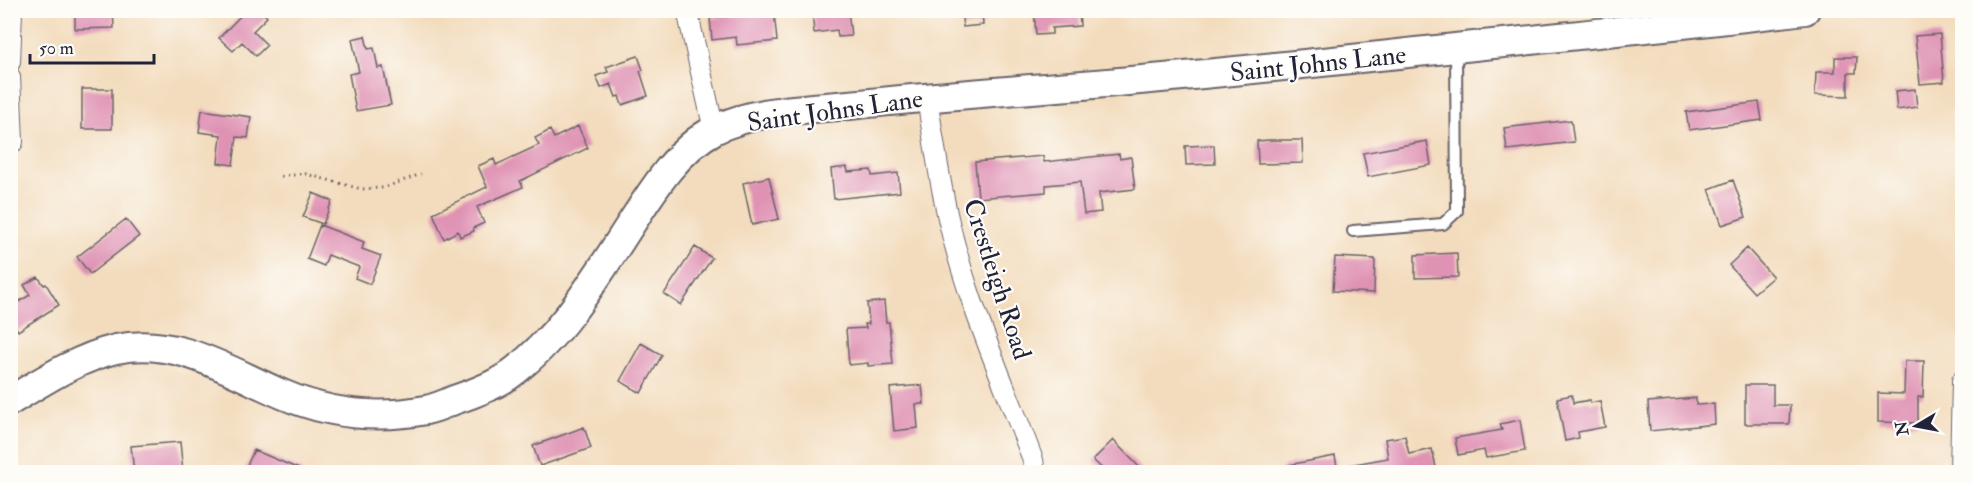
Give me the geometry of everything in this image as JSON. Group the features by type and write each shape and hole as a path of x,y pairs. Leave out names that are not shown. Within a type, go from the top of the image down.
{"street":[{"path":"10,62 12,10"},
{"path":"687,10 714,130"},
{"name":"Saint Johns Lane","path":"10,401 90,358 115,350 140,346 159,346 192,353 286,396 327,409 358,414 396,414 430,409 473,393 504,378 560,328 664,175 696,143 714,130 777,112 927,97 1200,76 1805,10"},
{"path":"10,77 13,142"},
{"name":"Crestleigh Road","path":"927,97 948,219 963,273 980,325 1033,459 1035,472"},
{"path":"1960,472 1962,381"}],"lane":[{"path":"1353,231 1443,224 1457,211 1456,48"}],"path":[{"path":"281,176 306,174 361,189 383,188 421,174"}],"building":[{"path":"113,10 114,28 75,29 75,11"},
{"path":"246,10 261,10 267,17 253,31 267,45 256,56 242,42 233,51 219,38"},
{"path":"812,10 848,10 851,36 838,37 837,30 814,33"},
{"path":"961,10 982,10 983,25 963,27"},
{"path":"1034,10 1079,10 1080,26 1052,28 1052,34 1036,35"},
{"path":"774,12 777,41 737,45 736,37 712,40 710,18"},
{"path":"1940,34 1944,82 1920,84 1915,36"},
{"path":"365,36 368,49 374,48 378,68 383,67 391,105 356,111 349,74 359,72 352,39"},
{"path":"638,56 648,96 622,105 611,84 601,88 596,76 608,72 606,67"},
{"path":"1835,57 1857,57 1856,73 1848,73 1848,96 1815,95 1816,72 1835,72"},
{"path":"82,89 112,89 112,129 82,129"},
{"path":"1915,89 1917,107 1897,110 1895,91"},
{"path":"1759,102 1762,120 1689,130 1686,112"},
{"path":"202,110 251,117 248,138 237,137 233,165 218,163 221,135 199,132"},
{"path":"1571,120 1574,142 1507,150 1504,128"},
{"path":"578,126 588,148 520,181 523,187 477,207 484,223 473,228 474,231 460,237 458,231 444,239 433,213 487,187 478,166 494,159 496,165 539,145 535,138 550,130 554,138"},
{"path":"1302,140 1303,163 1258,164 1257,141"},
{"path":"1427,141 1431,165 1368,177 1363,153"},
{"path":"1214,145 1215,164 1186,165 1185,146"},
{"path":"1119,154 1120,159 1131,157 1135,189 1099,193 1101,212 1084,214 1080,182 1046,185 1046,192 978,198 975,162 1043,156 1044,162"},
{"path":"847,167 848,172 871,170 872,176 898,173 900,192 834,199 831,169"},
{"path":"769,177 779,219 752,225 743,183"},
{"path":"1733,180 1746,217 1722,225 1709,189"},
{"path":"313,193 332,201 323,224 303,217"},
{"path":"126,219 139,236 90,274 77,257"},
{"path":"320,225 364,242 362,249 381,256 370,284 355,278 359,267 328,255 324,266 307,259"},
{"path":"695,247 712,258 681,305 664,294"},
{"path":"1747,248 1773,277 1754,293 1729,265"},
{"path":"1457,253 1458,277 1415,278 1415,255"},
{"path":"1335,257 1375,259 1374,293 1333,291"},
{"path":"38,277 44,285 46,284 59,305 18,331 10,318 10,307 30,295 24,285"},
{"path":"884,301 886,322 889,322 893,364 849,365 846,329 866,328 865,324 869,324 867,303"},
{"path":"641,343 662,355 641,393 620,381"},
{"path":"1905,361 1924,361 1923,397 1918,397 1918,423 1878,422 1878,393 1904,394"},
{"path":"922,385 924,404 916,404 918,428 894,431 890,388"},
{"path":"1745,385 1773,385 1773,405 1790,405 1789,424 1745,424"},
{"path":"1572,395 1573,403 1600,401 1605,427 1578,432 1579,438 1565,441 1557,398"},
{"path":"1696,398 1696,405 1714,404 1715,424 1650,431 1648,402"},
{"path":"1520,420 1525,451 1486,458 1484,450 1458,455 1455,438 1502,430 1500,424"},
{"path":"584,427 591,448 540,466 533,446"},
{"path":"1405,436 1409,454 1432,449 1437,472 1344,472 1344,466 1388,458 1385,439"},
{"path":"1113,440 1144,472 1106,472 1093,460"},
{"path":"180,442 183,472 134,472 131,446"},
{"path":"254,450 306,472 244,472"},
{"path":"1335,456 1338,472 1284,472 1283,466"}]}
